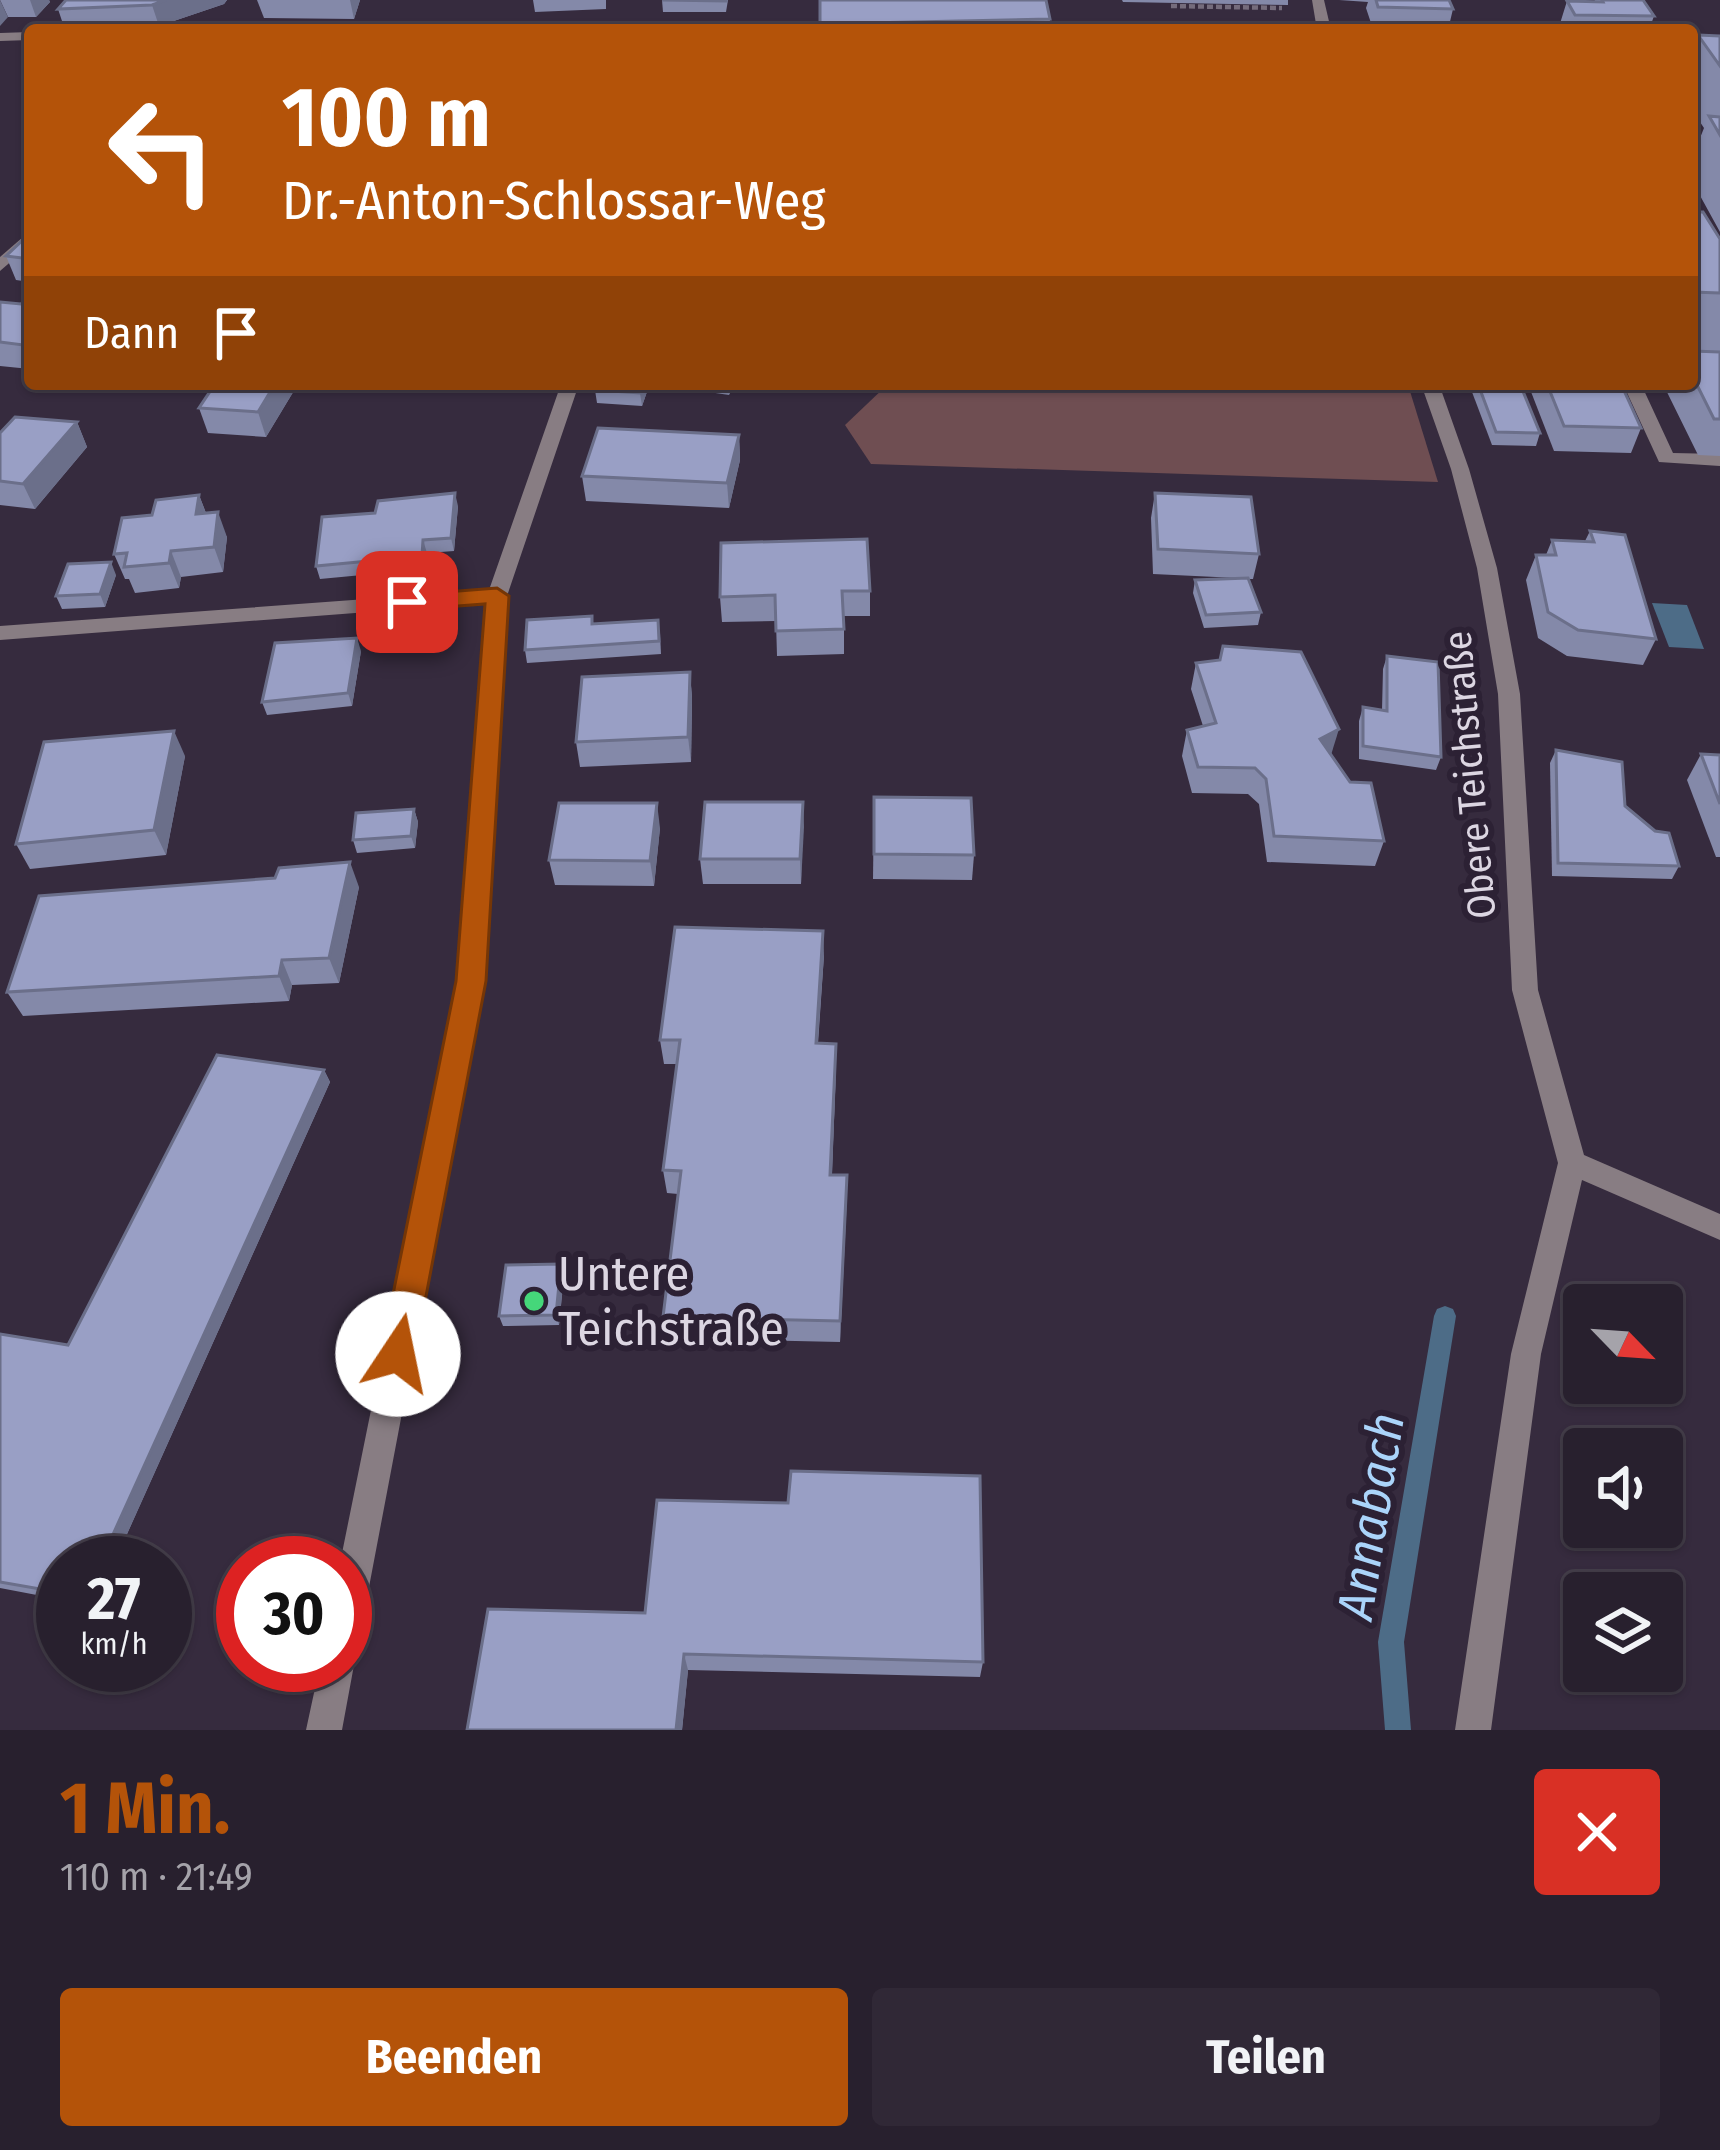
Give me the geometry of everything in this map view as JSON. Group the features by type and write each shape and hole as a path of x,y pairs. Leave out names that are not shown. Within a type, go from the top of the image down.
{"street":[{"path":"0,266 24,242"},
{"path":"362,1536 471,981 497,596 568,390"},
{"name":"Obere Teichstraße","path":"1432,390 1487,568 1509,694 1526,991 1572,1163 1526,1354 1474,1730"},
{"path":"1635,390 1666,458 1720,460"},
{"path":"0,633 497,596"},
{"path":"1572,1163 1720,1227"},
{"path":"324,1730 332,1692"}],"path":[{"path":"1172,6 1319,4"}],"shaded area":[{"path":"882,390 1410,390 1438,482 871,464 845,425"}],"water":[{"path":"1652,603 1687,605 1704,649 1669,647"}],"building":[{"path":"66,0 166,0 152,5 58,9"},
{"path":"820,0 1046,0 1050,19 820,24"},
{"path":"1376,0 1449,0 1453,9 1378,7"},
{"path":"1643,0 1654,16 1575,15 1567,1"},
{"path":"1698,35 1720,36 1720,66"},
{"path":"1709,116 1720,117 1720,135"},
{"path":"1698,212 1703,212 1720,239 1720,293 1698,292"},
{"path":"24,239 24,258 6,256"},
{"path":"24,301 24,344 0,342 0,302"},
{"path":"1698,351 1720,352 1720,419 1714,419 1698,387"},
{"path":"211,390 271,390 258,412 199,408"},
{"path":"1480,390 1522,390 1540,433 1496,432"},
{"path":"1549,390 1624,390 1641,428 1564,426"},
{"path":"15,417 77,422 23,484 0,481 0,433"},
{"path":"598,428 739,435 727,483 582,476"},
{"path":"455,493 451,538 423,540 422,556 316,566 322,517 375,513 378,501"},
{"path":"1155,493 1251,497 1259,554 1158,549"},
{"path":"199,495 196,514 218,512 214,547 171,551 169,563 124,567 127,553 114,554 122,518 152,515 156,500"},
{"path":"1590,531 1625,535 1656,639 1578,630 1548,612 1536,555 1556,555 1552,540 1594,542"},
{"path":"867,539 870,591 842,591 844,629 776,631 775,595 720,597 721,543"},
{"path":"111,562 100,594 56,596 68,564"},
{"path":"1248,578 1261,612 1206,615 1195,580"},
{"path":"592,616 592,624 658,620 659,641 525,650 527,620"},
{"path":"357,638 348,693 262,702 275,643"},
{"path":"1223,646 1301,652 1339,729 1320,739 1350,782 1371,783 1384,841 1274,836 1266,779 1255,768 1198,767 1187,730 1216,723 1196,663 1220,660"},
{"path":"1387,656 1438,662 1441,757 1363,746 1363,707 1387,711"},
{"path":"690,672 688,737 576,742 582,677"},
{"path":"174,731 154,830 16,844 44,742"},
{"path":"1556,750 1622,762 1625,806 1655,831 1669,833 1679,866 1558,863"},
{"path":"1701,754 1720,755 1720,804"},
{"path":"874,797 971,798 974,855 874,854"},
{"path":"705,802 803,802 800,859 700,859"},
{"path":"559,803 657,803 650,861 549,860"},
{"path":"414,809 411,836 353,840 356,813"},
{"path":"350,862 329,958 282,960 279,976 7,992 39,896 275,878 279,868"},
{"path":"675,927 823,931 816,1043 836,1044 830,1175 847,1175 840,1321 663,1317 681,1171 663,1170 680,1040 660,1040"},
{"path":"217,1055 324,1070 112,1536 36,1536 36,1588 0,1582 0,1334 68,1345"},
{"name":"Untere Teichstraße","path":"561,1264 556,1315 499,1316 506,1265"},
{"path":"791,1471 980,1476 983,1662 684,1654 676,1730 467,1730 488,1609 645,1613 657,1500 788,1503"}],"waterway":[{"name":"Annabach","path":"1398,1730 1391,1642 1445,1316"}],"place":[{"name":"Untere Teichstraße","path":"534,1301"}],"route":[{"path":"398,1354 471,981 497,596 407,602"}]}
